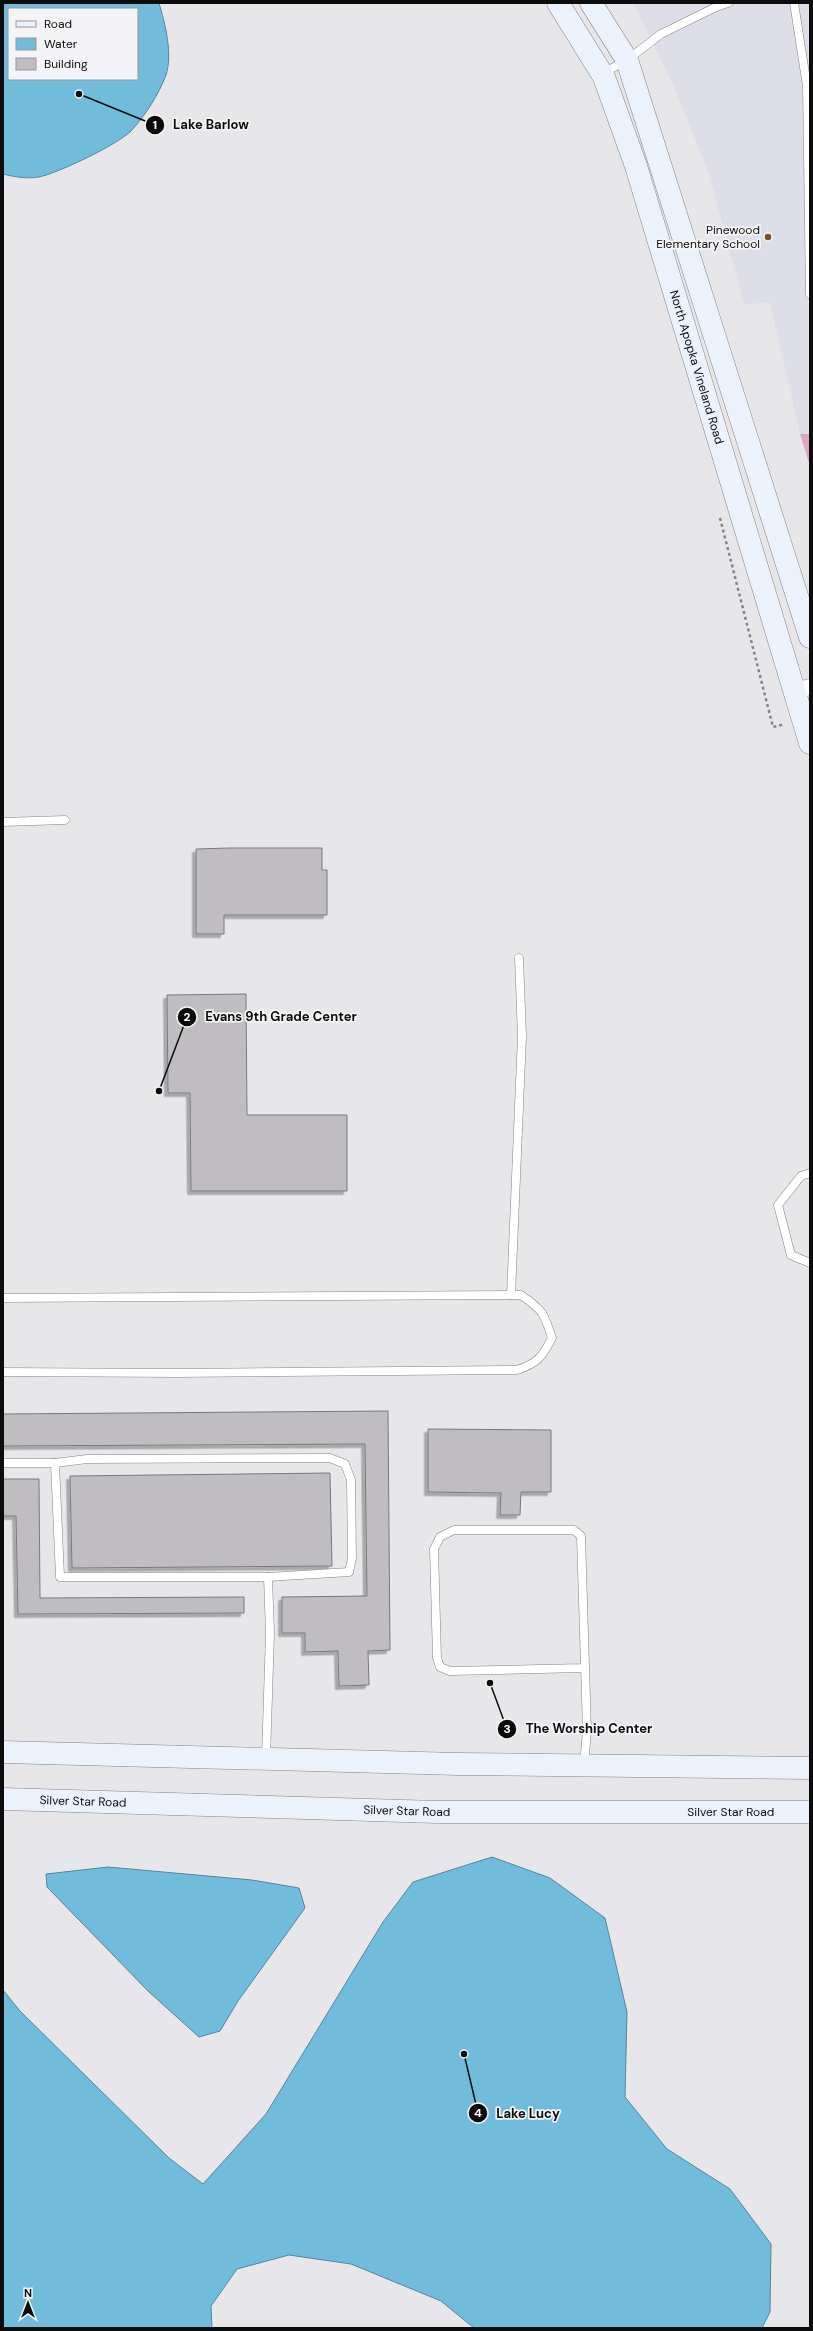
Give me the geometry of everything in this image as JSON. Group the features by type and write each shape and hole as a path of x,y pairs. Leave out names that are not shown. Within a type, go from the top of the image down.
{"main road":[{"name":"North Apopka Vineland Road","path":"558,3 602,74 636,166 802,689 810,743"},
{"path":"590,3 627,60 661,162 810,637"},
{"path":"3,1752 584,1766 810,1768"},
{"name":"Silver Star Road","path":"3,1799 437,1812 810,1812"}],"lane":[{"path":"602,74 627,60 662,34 716,7 728,3"},
{"path":"794,3 807,86 810,294"},
{"path":"3,822 65,820"},
{"path":"511,1295 522,1036 519,958"},
{"path":"810,1173 801,1176 778,1205 791,1255 810,1263"},
{"path":"3,1298 521,1295 536,1305 546,1316 552,1338 543,1354 534,1364 517,1370 193,1373 3,1372"},
{"path":"3,1463 55,1463 87,1460 330,1458 345,1464 351,1480 352,1558 349,1572 268,1577 60,1577 55,1463"},
{"path":"583,1668 450,1671 440,1668 437,1658 434,1549 440,1537 454,1530 574,1530 581,1536 583,1668 587,1731 584,1766"},
{"path":"266,1759 270,1633 268,1577"}],"path":[{"path":"720,517 773,727 792,722"}],"shaded area":[{"name":"Pinewood Elementary School","path":"633,3 810,3 810,434 800,434 770,303 744,304 708,171 672,82"},
{"path":"800,434 810,434 810,466"}],"water":[{"path":"3,3 159,3 167,39 169,58 168,67 156,97 141,119 124,137 101,151 73,164 39,177 16,177 3,174"},
{"path":"492,1857 550,1878 605,1918 627,2012 625,2097 667,2149 730,2189 771,2244 770,2312 762,2328 474,2328 441,2301 351,2264 289,2255 237,2269 211,2306 212,2328 3,2328 3,1990 20,2011 169,2158 203,2184 266,2114 383,1922 413,1882"},
{"path":"108,1867 252,1880 299,1888 305,1908 238,2001 220,2031 199,2037 148,1991 47,1887 46,1874"}],"building":[{"path":"322,848 322,870 327,870 327,915 224,915 224,934 196,934 196,849"},
{"path":"246,994 247,1115 347,1115 347,1191 191,1191 190,1093 168,1093 167,995"},
{"path":"388,1411 390,1650 368,1651 369,1685 339,1686 338,1651 305,1652 305,1633 282,1633 282,1597 367,1596 365,1444 3,1446 3,1414"},
{"path":"428,1429 551,1430 551,1492 521,1492 520,1515 500,1515 501,1493 428,1492"},
{"path":"330,1473 332,1566 72,1568 70,1476"},
{"path":"3,1479 39,1479 40,1598 244,1597 244,1613 18,1614 16,1516 3,1516"}],"place":[{"name":"Lake Barlow","path":"79,94"},
{"name":"Pinewood Elementary School","path":"768,237"},
{"name":"Evans 9th Grade Center","path":"159,1091"},
{"name":"The Worship Center","path":"490,1683"},
{"name":"Lake Lucy","path":"464,2054"}]}
